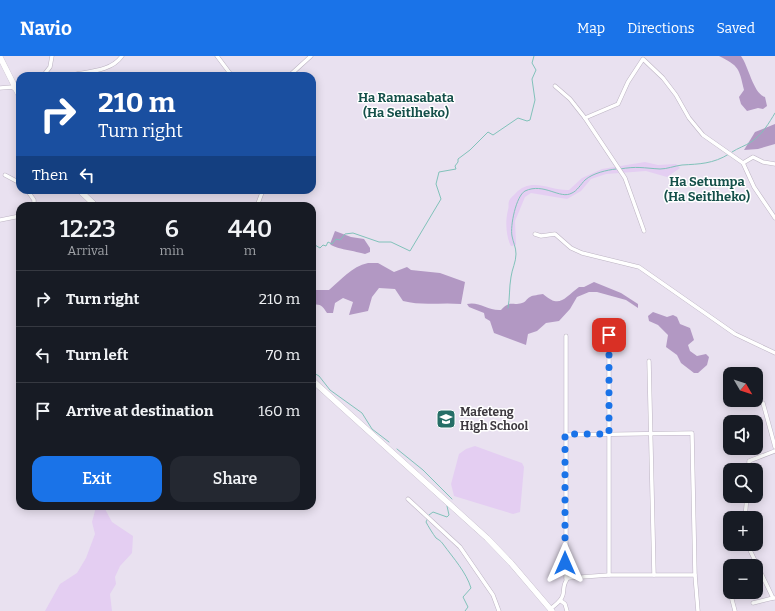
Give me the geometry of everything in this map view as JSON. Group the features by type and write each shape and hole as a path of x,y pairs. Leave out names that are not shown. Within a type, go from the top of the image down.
{"main road":[{"path":"0,57 16,85"},
{"path":"84,195 92,202"},
{"path":"316,384 471,522 511,562 551,610"}],"street":[{"path":"46,72 50,67 52,56"},
{"path":"85,72 108,67 117,63 122,56"},
{"path":"217,56 229,72"},
{"path":"293,72 311,56"},
{"path":"585,118 618,104 628,82 642,58 663,78 689,118 703,135 743,163 754,187 775,218"},
{"path":"555,86 570,99 585,118 625,178 644,231"},
{"path":"0,88 12,87 16,88"},
{"path":"743,163 753,157 763,162 775,164"},
{"path":"6,175 16,181"},
{"path":"0,220 16,217"},
{"path":"535,234 541,236 555,234 571,248 582,253 639,267 735,334 775,353"},
{"path":"609,335 609,575"},
{"path":"551,610 561,601 564,594 566,579 566,336"},
{"path":"649,361 652,434 654,574"},
{"path":"763,403 775,446"},
{"path":"770,431 775,432"},
{"path":"565,434 692,433 695,575 698,611"},
{"path":"750,463 750,461 775,451"},
{"path":"408,499 460,547 488,586 498,611"},
{"path":"750,551 774,598 753,603"},
{"path":"566,579 609,575 695,575"},
{"path":"732,599 735,611"},
{"path":"561,601 565,604 568,611"}],"shaded area":[{"path":"719,56 741,56 754,85 761,95 765,97 767,106 763,109 758,108 747,111 741,104 739,97 744,90 737,68 731,62"},
{"path":"775,124 775,144 758,149 744,150 755,132"},
{"path":"645,162 658,165 676,164 680,168 667,177 646,171 606,174 591,179 581,191 567,199 531,193 525,197 515,221 516,245 511,246 506,229 509,200 521,189 534,185 569,190 582,178 602,169"},
{"path":"335,231 351,237 364,239 370,248 370,252 365,254 333,246 330,244"},
{"path":"368,263 378,263 394,272 407,267 411,270 440,273 465,282 461,304 425,304 403,301 395,289 379,288 372,297 368,311 349,315 353,302 343,298 335,303 333,313 327,313 323,307 316,304 316,290 329,290 352,270"},
{"path":"594,282 621,293 638,304 638,308 626,300 597,292 589,292 577,297 570,309 559,321 546,323 537,331 528,334 526,345 494,333 490,321 485,318 484,313 469,307 467,304 471,303 501,310 509,304 519,304 531,296 543,294 554,301 558,301 566,298 579,287 584,287"},
{"path":"653,312 667,317 673,315 677,317 680,324 690,328 694,340 688,345 690,351 697,356 706,354 709,357 707,365 698,373 694,373 681,363 677,355 666,347 668,335 658,325 649,321 648,316"},
{"path":"475,446 522,463 524,467 520,512 513,514 454,496 451,484 459,454 466,449"},
{"path":"95,510 106,510 112,522 133,536 132,553 120,566 115,577 116,584 110,594 112,611 45,611 60,584 77,573 86,558 95,534 92,522"}],"waterway":[{"path":"316,246 320,248 323,245 326,246 328,242 332,244 336,239 340,240 345,234 353,233 379,242 391,242 410,251 441,199 436,184 439,172 456,169 455,166 458,159 470,150 488,132 493,135 518,118 527,121 530,120 535,100 532,79 536,70 532,63 534,56"},
{"path":"732,152 759,136 775,113"},
{"path":"620,169 636,167 665,169 682,165 712,162 729,154"},
{"path":"508,308 510,281 516,254 512,236 512,225 516,205 522,194 525,191 539,188 567,195 576,191 585,180 592,175 616,169"},
{"path":"316,374 330,390 362,413 372,429 389,442"},
{"path":"397,449 423,470 452,499"},
{"path":"429,515 433,512 447,517 449,515 447,506"},
{"path":"428,518 426,522 432,532 455,560 469,582 471,588 463,597 468,607 465,611"}],"place":[{"name":"Mafeteng High School","path":"446,419"}],"district":[{"name":"Ha Ramasabata (Ha Seitlheko)","path":"406,104"},
{"name":"Ha Setumpa (Ha Seitlheko)","path":"707,188"}],"route":[{"path":"565,563 565,434 609,434 609,335"}]}
